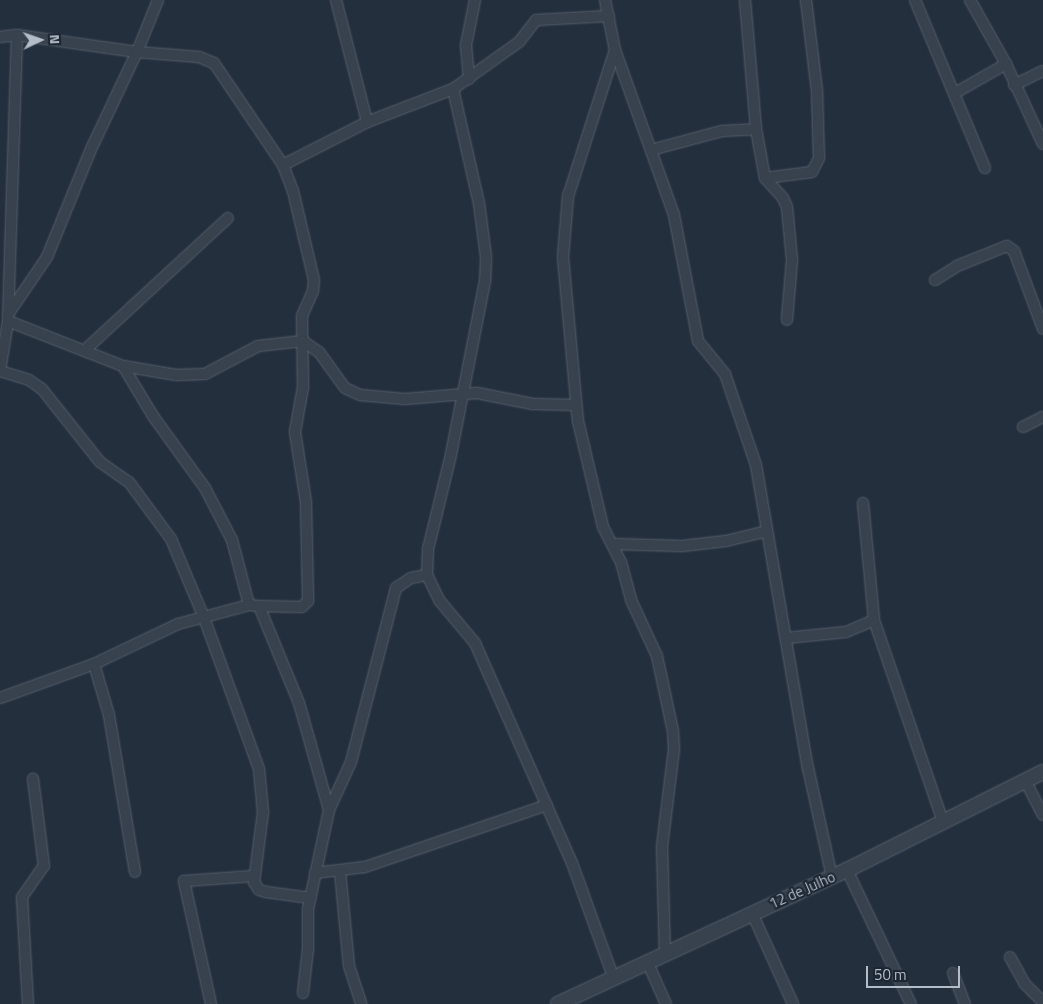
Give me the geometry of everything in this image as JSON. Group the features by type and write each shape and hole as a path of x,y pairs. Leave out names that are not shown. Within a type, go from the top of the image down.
{"street":[{"path":"8,317 47,256 92,147 137,52 158,0"},
{"path":"336,0 367,122"},
{"path":"469,78 466,45 476,0"},
{"path":"605,0 615,50 651,150 682,247 698,340 726,374 756,465 808,768 832,877"},
{"path":"745,0 756,129 765,178 786,202 792,260 787,320"},
{"path":"765,178 812,172 819,158 817,92 806,0"},
{"path":"915,0 944,74 955,93 984,168"},
{"path":"970,0 1006,64 1014,85 1043,144"},
{"path":"283,165 367,122 453,90 519,42 536,20 608,16"},
{"path":"17,35 8,317 0,371 29,380 42,389 100,462 129,482 171,539 203,615 259,769 263,812 261,841 254,876 259,890 311,898"},
{"path":"0,37 17,35 137,52 199,57 214,63 283,165 293,191 314,280 313,291 302,316 303,387 295,432 306,502 308,601 302,607 254,606 203,615 94,664 0,698"},
{"path":"615,50 581,153 564,217 565,292 576,405 603,527 612,544 631,600 657,656 673,731 674,749 662,847 665,952"},
{"path":"955,93 1006,64"},
{"path":"1014,85 1043,71"},
{"path":"453,90 479,203 486,257 485,281 461,395 448,469 428,549 427,575 439,600 475,643 547,805 613,976"},
{"path":"651,150 722,131 756,129"},
{"path":"86,349 228,218"},
{"path":"935,280 957,266 1007,246 1014,251 1043,329"},
{"path":"8,317 123,366 176,375 205,374 258,346 303,341 319,352 345,388 360,395 405,399 493,395 547,406 576,405"},
{"path":"123,366 153,416 205,488 223,521 254,606 299,703 329,810"},
{"path":"1023,427 1043,417"},
{"path":"863,503 874,620 943,821"},
{"path":"612,544 682,546 726,541 766,531"},
{"path":"303,993 311,898 329,810 351,762 396,588 411,578 427,575"},
{"path":"786,638 846,632 874,620"},
{"path":"94,664 109,715 136,872"},
{"name":"12 de Julho","path":"558,1004 613,976 847,870 1043,772"},
{"path":"28,1004 22,897 44,866 33,779"},
{"path":"1025,780 1043,815"},
{"path":"315,873 365,867 547,805"},
{"path":"847,870 911,1004"},
{"path":"340,871 349,966 361,1004"},
{"path":"211,1004 184,881 254,876"},
{"path":"752,913 793,1004"},
{"path":"1010,957 1020,977 1043,1002"},
{"path":"647,962 666,1004"},
{"path":"953,973 965,1004"}]}
